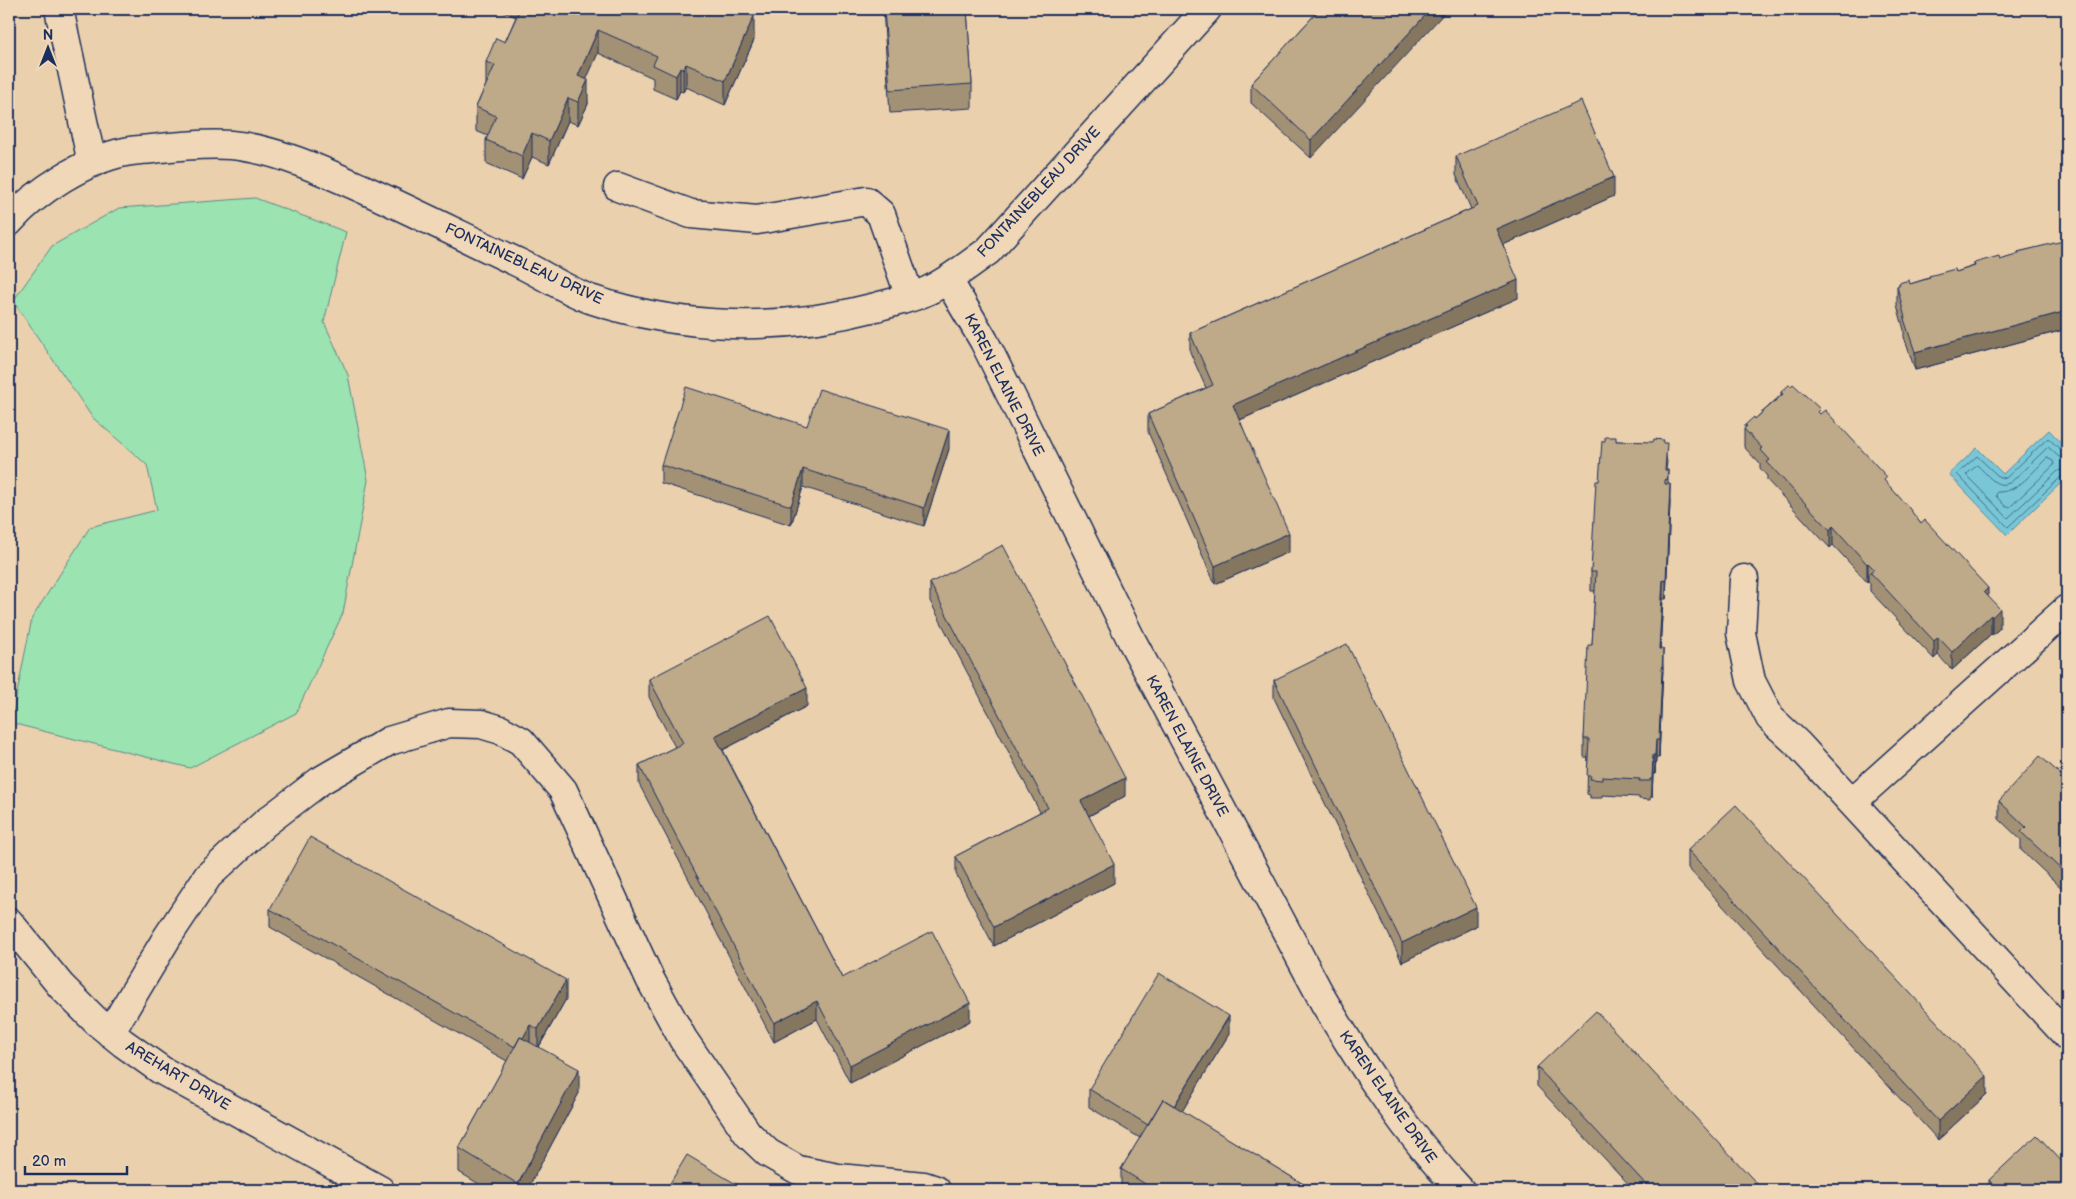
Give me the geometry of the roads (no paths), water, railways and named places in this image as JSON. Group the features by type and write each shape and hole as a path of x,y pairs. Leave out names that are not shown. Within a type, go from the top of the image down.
{"street":[{"path":"9,222 49,188 92,163 59,9"},
{"name":"FONTAINEBLEAU DRIVE","path":"92,163 124,152 173,147 232,146 280,156 318,168 402,206 586,298 632,312 669,319 723,324 784,323 851,314 924,293 948,280 988,251 1207,9"},
{"path":"618,187 692,214 757,220 866,202 881,214 910,297"},
{"name":"KAREN ELAINE DRIVE","path":"948,280 984,341 1136,650 1324,1002 1358,1059 1392,1108 1438,1167 1460,1190"},
{"path":"1744,579 1741,633 1751,681 1770,718 1797,743 2067,1036"},
{"path":"1852,802 2067,609"},
{"path":"110,1033 168,936 208,876 265,823 320,781 389,741 449,723 481,724 501,730 521,741 536,756 563,790 650,979 683,1039 748,1134 768,1153 798,1170 838,1178 924,1186 936,1190"},
{"name":"AREHART DRIVE","path":"9,922 61,986 110,1033 161,1070 380,1190"}],"water":[{"path":"2049,430 2067,449 2067,477 2007,535 1949,474 1977,448 2003,474"}]}
